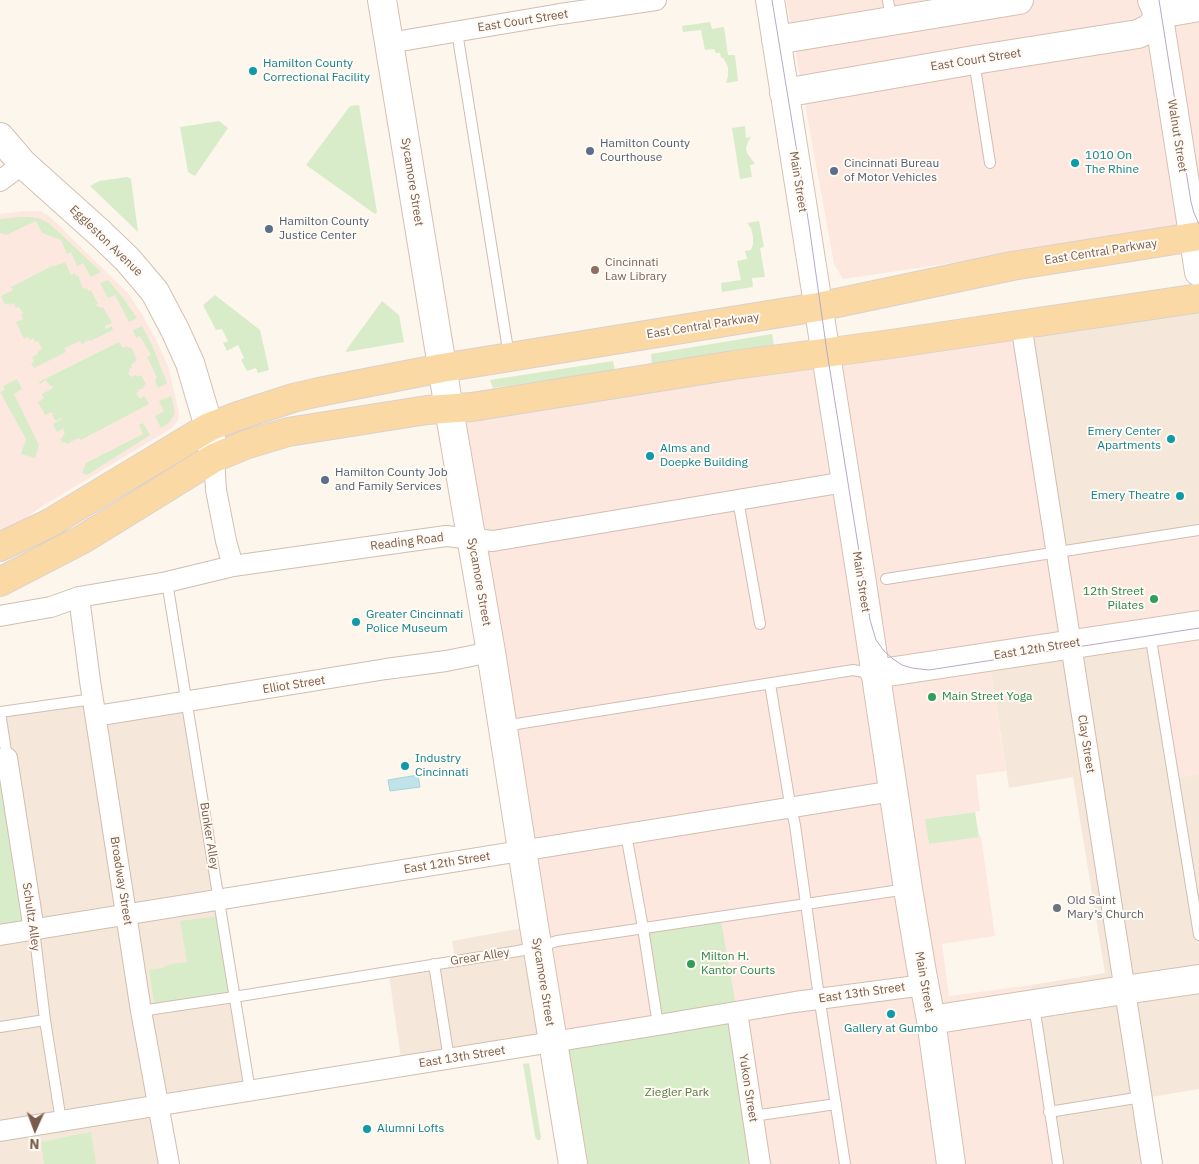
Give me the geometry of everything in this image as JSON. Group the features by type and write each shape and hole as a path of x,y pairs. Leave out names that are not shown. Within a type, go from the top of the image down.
{"main road":[{"name":"East Central Parkway","path":"209,427 293,398 442,368 818,307 1012,266 1196,236"},
{"path":"0,582 83,540 214,458 245,445 288,432 427,410 472,407 734,365 1199,298"},
{"path":"0,547 50,523 209,427"}],"street":[{"name":"Sycamore Street","path":"382,0 442,368 491,652 573,1164"},
{"name":"East Court Street","path":"389,43 457,32 560,11 656,0"},
{"name":"Main Street","path":"770,0 908,889 931,1020 951,1164"},
{"path":"776,40 890,10 1019,0"},
{"name":"East Court Street","path":"784,93 1138,34 1154,24 1155,4"},
{"path":"1155,4 1199,8"},
{"name":"Walnut Street","path":"1155,4 1196,236 1199,272"},
{"name":"Eggleston Avenue","path":"0,137 23,164 128,260 155,292 176,330 190,364 209,427 214,458 216,490 233,566"},
{"path":"0,181 23,164"},
{"name":"Clay Street","path":"1021,324 1152,1164"},
{"name":"Reading Road","path":"0,616 51,607 78,597 167,582 233,566 446,536 493,542 845,482"},
{"name":"Broadway Street","path":"78,597 141,1011 169,1164"},
{"name":"East 12th Street","path":"875,674 1199,625"},
{"name":"Elliot Street","path":"94,707 187,702 446,661 491,652"},
{"name":"Schultz Alley","path":"4,759 34,930"},
{"name":"East 12th Street","path":"0,935 893,791"},
{"path":"931,1020 1199,980"},
{"name":"East 13th Street","path":"0,1131 820,998 924,984"},
{"name":"Yukon Street","path":"737,1012 760,1164"}],"lane":[{"path":"457,32 509,357"},
{"path":"974,60 990,163"},
{"path":"738,500 760,624"},
{"path":"886,580 1199,530"},
{"name":"Bunker Alley","path":"167,582 203,815 219,900 250,1091"},
{"path":"1150,632 1199,935"},
{"path":"503,726 853,670 875,674"},
{"path":"770,684 795,825 845,1164"},
{"path":"0,712 94,707"},
{"name":"Schultz Alley","path":"0,712 4,759"},
{"path":"626,834 658,1025"},
{"name":"Grear Alley","path":"141,1011 538,947 558,941 908,889"},
{"name":"Schultz Alley","path":"34,930 45,1020 61,1121"},
{"path":"434,964 449,1058"},
{"path":"1033,1004 1058,1164"},
{"path":"0,1027 45,1020"},
{"path":"1050,1112 1142,1097"},
{"path":"753,1116 836,1104"}],"shaded area":[{"path":"786,0 1199,0 1199,218 1162,232 843,279 834,264"},
{"path":"40,211 48,215 128,293 143,316 168,366 179,413 178,420 172,428 41,507 0,537 0,214"},
{"name":"Emery Center Apartments","path":"1199,312 1199,534 1052,557 1017,338"},
{"path":"1017,338 1052,557 1199,534 1199,774 1175,778 1152,630 988,656 1006,771 976,775 980,811 926,819 929,844 981,836 995,936 942,944 949,996 1031,985 1061,1164 760,1164 733,996 661,1019 566,1035 466,418"},
{"path":"1152,630 1175,778 1199,774 1199,1089 1133,1100 1143,1164 1061,1164 1031,985 1105,973 1073,777 1009,788 988,655"},
{"path":"93,699 96,716 187,702 250,1091 159,1106 169,1164 0,1164 0,712"},
{"path":"534,926 553,1042 402,1066 389,975 455,957 452,941"}],"green space":[{"path":"710,22 712,29 724,27 728,55 735,55 738,81 726,83 728,67 720,53 716,53 714,49 705,50 701,30 683,32 682,26"},
{"path":"359,105 377,212 375,214 306,165 350,106"},
{"path":"219,121 228,128 195,176 188,172 180,127"},
{"path":"745,126 746,138 751,137 746,148 747,153 755,164 750,165 752,177 740,179 732,128"},
{"path":"127,177 131,179 138,232 90,186 99,181"},
{"path":"20,217 41,219 50,224 101,272 91,277 83,263 77,266 71,252 67,254 61,240 42,233 36,221 6,235 0,233 0,219"},
{"path":"759,221 764,247 760,248 765,277 752,278 753,287 722,292 721,283 741,280 737,261 747,259 745,251 751,250 753,244 751,228 747,223"},
{"path":"65,262 71,275 75,273 76,276 78,275 83,289 91,290 98,304 96,305 97,307 103,307 112,323 105,326 106,329 112,326 113,330 90,341 82,344 80,341 63,349 66,352 34,368 31,364 34,362 32,357 42,349 38,341 35,342 33,338 30,340 28,337 24,339 16,322 23,319 21,315 23,313 19,307 16,308 14,303 5,305 1,296 13,290 11,287 54,265"},
{"path":"108,280 137,318 129,322 115,295 108,298 100,283"},
{"path":"215,295 260,330 269,370 258,373 256,368 247,371 241,360 244,358 238,345 227,351 223,343 228,341 222,329 216,330 203,305"},
{"path":"382,301 399,315 404,342 346,352 347,349"},
{"path":"142,326 152,345 167,383 158,388 155,380 157,378 147,357 151,355 140,336 136,338 133,330"},
{"path":"772,334 774,345 652,364 651,354"},
{"path":"119,342 123,348 131,347 137,360 131,365 132,367 128,373 131,377 141,375 146,384 143,386 144,388 136,393 140,399 144,396 149,404 81,440 78,438 67,444 63,443 60,439 65,433 63,430 66,427 57,432 53,424 62,419 56,421 52,415 60,411 45,415 38,402 44,398 42,394 53,388 46,380 40,384 39,382"},
{"path":"613,361 615,371 493,388 490,380"},
{"path":"17,379 22,389 14,394 39,445 35,458 21,454 26,439 0,392 5,390 3,386"},
{"path":"171,396 175,414 169,423 161,428 155,416 164,411 159,401"},
{"path":"143,423 150,435 87,475 82,473 86,463 143,434 139,425"},
{"path":"0,759 34,929 0,935"},
{"path":"975,812 979,837 929,844 925,819"},
{"path":"218,916 231,995 155,1007 149,970 187,962 180,921"},
{"name":"Ziegler Park","path":"721,921 760,1164 573,1164 553,1042 658,1025 648,932"},
{"path":"529,1063 540,1140 537,1140 535,1136 523,1064"},
{"path":"91,1132 96,1164 44,1164 41,1142"}],"water":[{"path":"418,775 420,787 390,791 388,780"}],"tram line":[{"path":"772,0 870,620 876,640 884,651 902,665 929,670 1199,628"},
{"path":"1159,0 1191,202 1199,224"}],"place":[{"name":"Hamilton County Correctional Facility","path":"253,71"},
{"name":"Hamilton County Courthouse","path":"590,151"},
{"name":"1010 On The Rhine","path":"1075,163"},
{"name":"Cincinnati Bureau of Motor Vehicles","path":"834,171"},
{"name":"Hamilton County Justice Center","path":"269,229"},
{"name":"Cincinnati Law Library","path":"595,270"},
{"name":"Emery Center Apartments","path":"1171,439"},
{"name":"Alms and Doepke Building","path":"650,456"},
{"name":"Hamilton County Job and Family Services","path":"325,480"},
{"name":"Emery Theatre","path":"1180,496"},
{"name":"12th Street Pilates","path":"1154,599"},
{"name":"Greater Cincinnati Police Museum","path":"356,622"},
{"name":"Main Street Yoga","path":"932,697"},
{"name":"Industry Cincinnati","path":"405,766"},
{"name":"Old Saint Mary’s Church","path":"1057,908"},
{"name":"Milton H. Kantor Courts","path":"691,964"},
{"name":"Gallery at Gumbo","path":"891,1014"},
{"name":"Alumni Lofts","path":"367,1129"}]}
